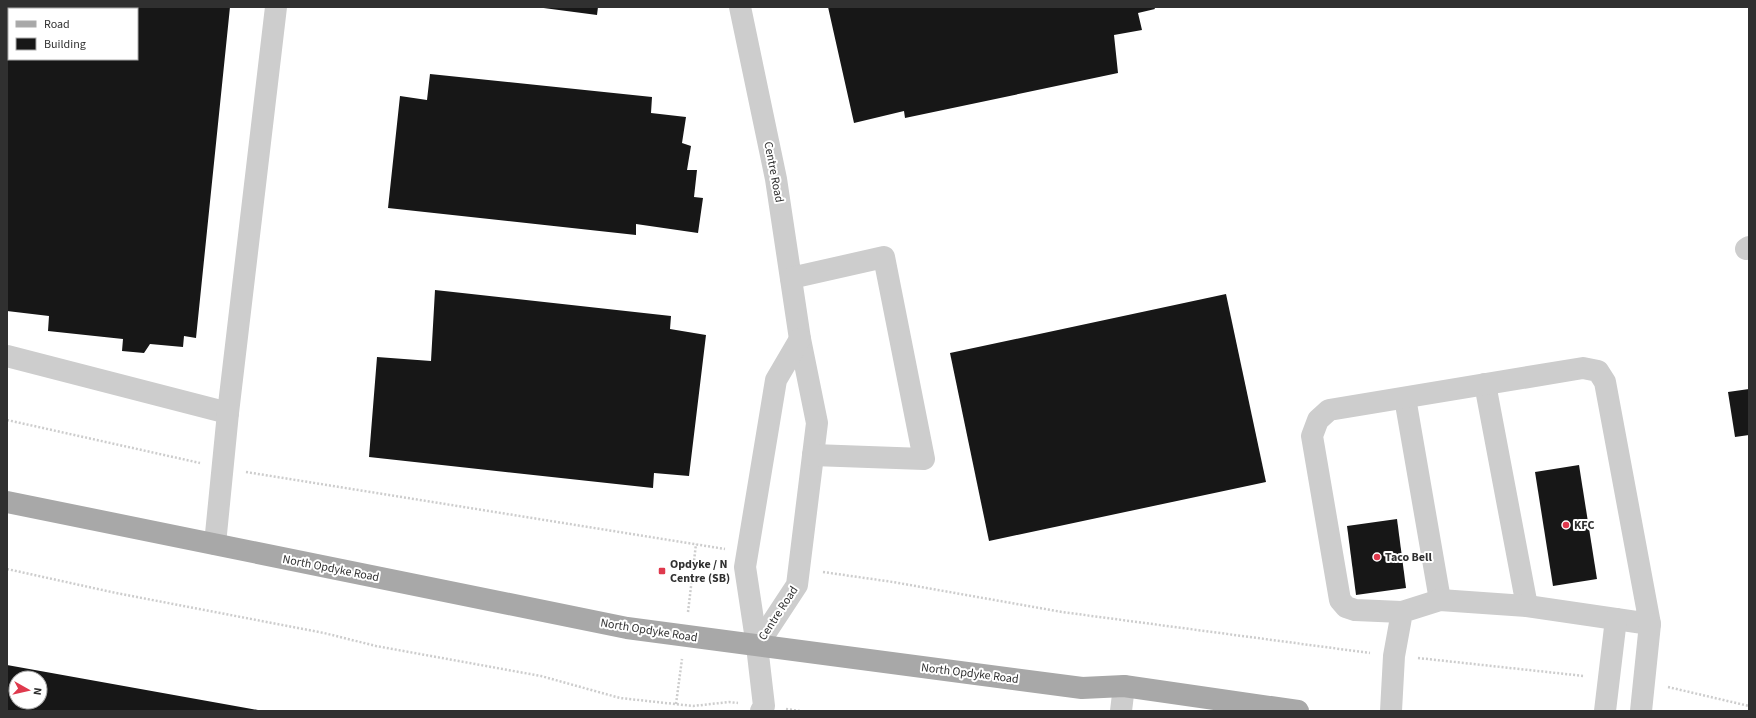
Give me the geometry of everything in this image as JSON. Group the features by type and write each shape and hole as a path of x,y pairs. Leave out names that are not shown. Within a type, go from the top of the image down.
{"main road":[{"name":"North Opdyke Road","path":"7,502 627,628 1082,688 1124,686 1298,711"}],"street":[{"path":"215,544 228,413 276,7"},
{"name":"Centre Road","path":"740,7 776,179 800,339 817,423 797,586 757,646"},
{"path":"791,278 884,257 924,459 813,455"},
{"name":"Centre Road","path":"757,646 745,567 776,380 800,339"},
{"path":"7,356 228,413"},
{"path":"1641,711 1650,624 1604,382 1598,371 1583,368 1329,410 1318,420 1312,436 1340,600 1346,607 1355,610 1402,612 1440,600 1527,606 1650,624"},
{"path":"1485,384 1527,606"},
{"path":"1405,398 1440,600"},
{"path":"1391,711 1394,656 1402,612"},
{"path":"1605,711 1616,619"},
{"path":"757,646 764,706 762,711"},
{"path":"1121,711 1124,686"}],"path":[{"path":"7,420 222,468 748,552"},
{"path":"7,569 116,593 324,633 383,648 541,676 620,698 693,706 729,702"},
{"path":"799,569 893,582 1062,612 1394,656 1610,678"},
{"path":"1643,682 1749,706"}],"building":[{"path":"7,7 230,7 196,338 184,336 183,347 150,344 144,353 122,351 123,339 48,331 49,316 7,311"},
{"path":"536,7 598,7 597,15"},
{"path":"828,7 1154,7 1155,9 1138,13 1142,30 1114,35 1118,73 905,118 904,111 854,123"},
{"path":"430,74 652,97 651,113 686,117 682,143 691,146 687,170 697,170 694,197 703,198 698,233 636,224 636,235 388,208 400,96 427,100"},
{"path":"435,290 671,316 670,329 706,335 689,476 654,473 653,488 369,457 377,357 431,361"},
{"path":"1226,294 1266,482 989,541 950,353"},
{"path":"1749,389 1749,435 1735,437 1728,392"},
{"name":"KFC","path":"1579,465 1597,579 1553,586 1535,472"},
{"name":"Taco Bell","path":"1397,519 1406,588 1356,595 1347,526"},
{"path":"7,665 35,670 8,670 8,710 48,710 48,672 258,711 7,711"}],"place":[{"name":"KFC","path":"1566,525"},
{"name":"Taco Bell","path":"1377,557"},
{"name":"Opdyke / N Centre (SB)","path":"662,571"}]}
